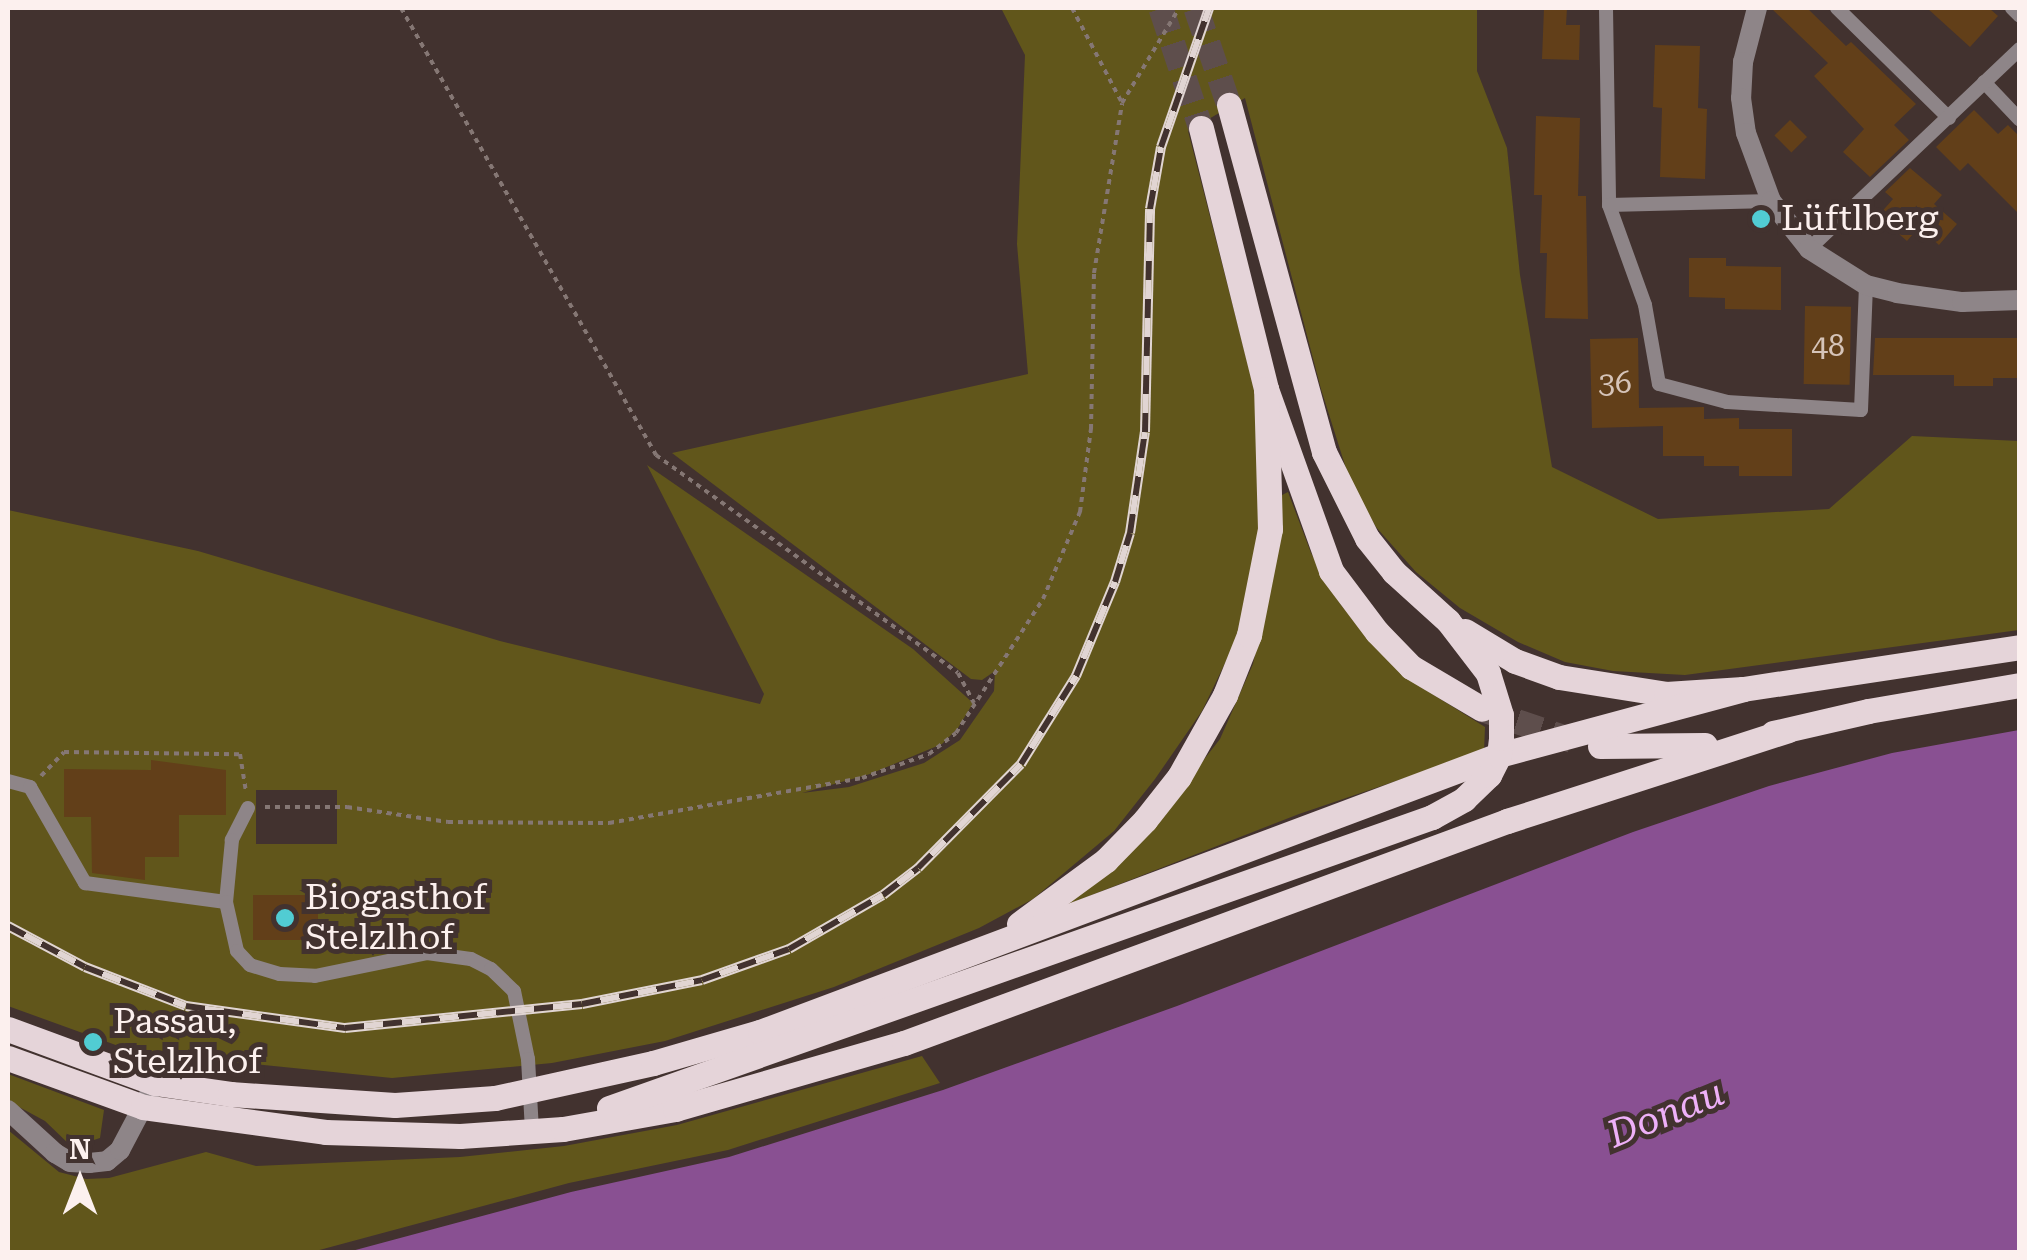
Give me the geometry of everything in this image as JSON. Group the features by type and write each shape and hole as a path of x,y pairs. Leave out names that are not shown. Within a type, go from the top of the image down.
{"main road":[{"path":"532,1131 672,1088 1432,816 1477,789 1499,756 1496,694 1476,654 1448,621 1394,572 1367,538 1324,452 1229,105"},
{"path":"1201,128 1266,389 1312,526 1341,585 1411,666 1482,709"},
{"path":"932,966 1023,922 1106,860 1168,791 1206,731 1249,635 1266,548 1271,482 1266,389"},
{"path":"1448,621 1515,661 1594,686 1666,694 1743,689 2020,647"},
{"path":"1600,746 1684,748 2020,685"},
{"path":"8,1029 154,1083 299,1101 396,1105 529,1091 653,1063 760,1032 1499,756 1743,689"},
{"path":"8,1058 143,1107 324,1132 460,1136 532,1131 676,1110 904,1043 1507,821 1788,730"}],"street":[{"path":"1757,8 1743,62 1741,98 1753,160 1770,201 1809,249 1866,285 1930,300 2020,300"},
{"path":"8,1110 70,1162 107,1161 120,1150 154,1083"}],"lane":[{"path":"1606,8 1609,205 1644,305 1658,384 1727,402 1861,410 1866,285"},
{"path":"1837,8 1949,118"},
{"path":"2012,8 2020,16"},
{"path":"1809,249 2020,49"},
{"path":"1984,82 2020,120"},
{"path":"1609,205 1770,201"},
{"path":"8,780 30,787 85,883 226,902"},
{"path":"248,808 232,840 226,902 237,951 250,965 280,974 314,976 427,954 471,960 491,969 514,990 528,1059 532,1131"}],"path":[{"path":"400,8 656,454 958,673 974,702"},
{"path":"1072,8 1122,103"},
{"path":"30,787 64,752 240,754 248,808 347,807 448,822 609,823 811,790 876,774 928,754 956,733 1043,599 1080,512 1091,430 1094,273 1122,103 1179,8"}],"shaded area":[{"path":"1001,8 1477,8 1477,71 1507,148 1520,275 1552,467 1658,519 1829,509 1912,436 2019,441 2019,630 1685,675 1613,671 1565,662 1518,642 1460,608 1416,572 1376,527 1350,481 1321,389 1245,98 1188,131 1258,404 1258,542 1239,634 1202,711 1155,779 1114,831 1033,899 979,928 834,987 665,1041 552,1063 392,1078 135,1052 8,1006 8,510 198,551 500,641 760,704 764,694 647,465 913,649 973,703 958,728 942,744 870,774 802,793 849,787 924,763 960,740 994,691 995,671 982,680 971,679 672,453 1028,374 1017,244 1025,55","holes":["256,790 337,790 337,844 256,844"]},
{"path":"1288,492 1311,553 1341,605 1375,647 1421,687 1485,727 1484,751 1299,814 1061,907 1156,821 1220,739 1253,664 1279,540 1282,495"},
{"path":"922,1056 940,1083 728,1150 569,1183 312,1252 8,1252 8,1130 59,1172 86,1179 109,1178 206,1152 256,1166 460,1157 564,1146 677,1125"},
{"path":"8,1074 104,1110 100,1138 72,1147 45,1121 8,1101"}],"water":[{"name":"Donau","path":"2019,730 2019,1252 348,1252 571,1192 729,1157 943,1090 1177,1006 1633,832 1769,786 1892,753"}],"building":[{"path":"1544,8 1567,8 1566,25 1580,25 1579,60 1542,59"},
{"path":"1771,8 1807,8 1846,46 1851,42 1916,104 1894,125 1909,140 1870,177 1843,152 1864,129 1814,76 1828,63"},
{"path":"1927,8 1989,8 1998,16 1970,47"},
{"path":"1655,45 1700,46 1698,108 1707,109 1705,179 1660,177 1662,108 1653,107"},
{"path":"1974,110 1998,134 2008,125 2020,137 2020,215 1968,163 1960,171 1936,147"},
{"path":"1536,116 1580,118 1578,196 1586,196 1588,319 1545,318 1547,253 1540,253 1542,195 1534,195"},
{"path":"1790,120 1807,137 1791,153 1774,136"},
{"path":"1910,168 1942,195 1934,204 1957,224 1939,245 1919,227 1907,241 1878,216 1893,199 1885,192"},
{"path":"1689,258 1726,258 1726,266 1781,267 1781,310 1725,309 1725,298 1689,297"},
{"path":"1805,306 1851,307 1850,385 1804,384"},
{"path":"1638,338 1639,408 1704,407 1704,419 1739,418 1739,429 1792,429 1792,476 1739,476 1739,466 1704,466 1704,456 1663,456 1663,426 1592,428 1590,339"},
{"path":"1875,338 2020,338 2020,378 1993,378 1993,386 1954,386 1954,375 1873,375"},
{"path":"151,760 226,770 226,815 179,815 179,857 145,857 145,880 92,873 91,817 64,817 64,769 151,770"},
{"name":"Biogasthof Stelzlhof","path":"253,895 318,895 318,940 253,940"}],"tunnel":[{"path":"1161,8 1201,128"},
{"path":"1196,8 1229,105"},
{"path":"1482,709 1572,740"}],"railway":[{"path":"8,926 85,967 186,1006 345,1028 582,1004 702,980 789,949 883,895 918,868 1021,764 1076,676 1115,582 1130,533 1145,432 1150,209 1161,147 1209,8"}],"place":[{"name":"Lüftlberg","path":"1761,219"},
{"name":"Biogasthof Stelzlhof","path":"285,918"},
{"name":"Passau, Stelzlhof","path":"93,1042"}]}
